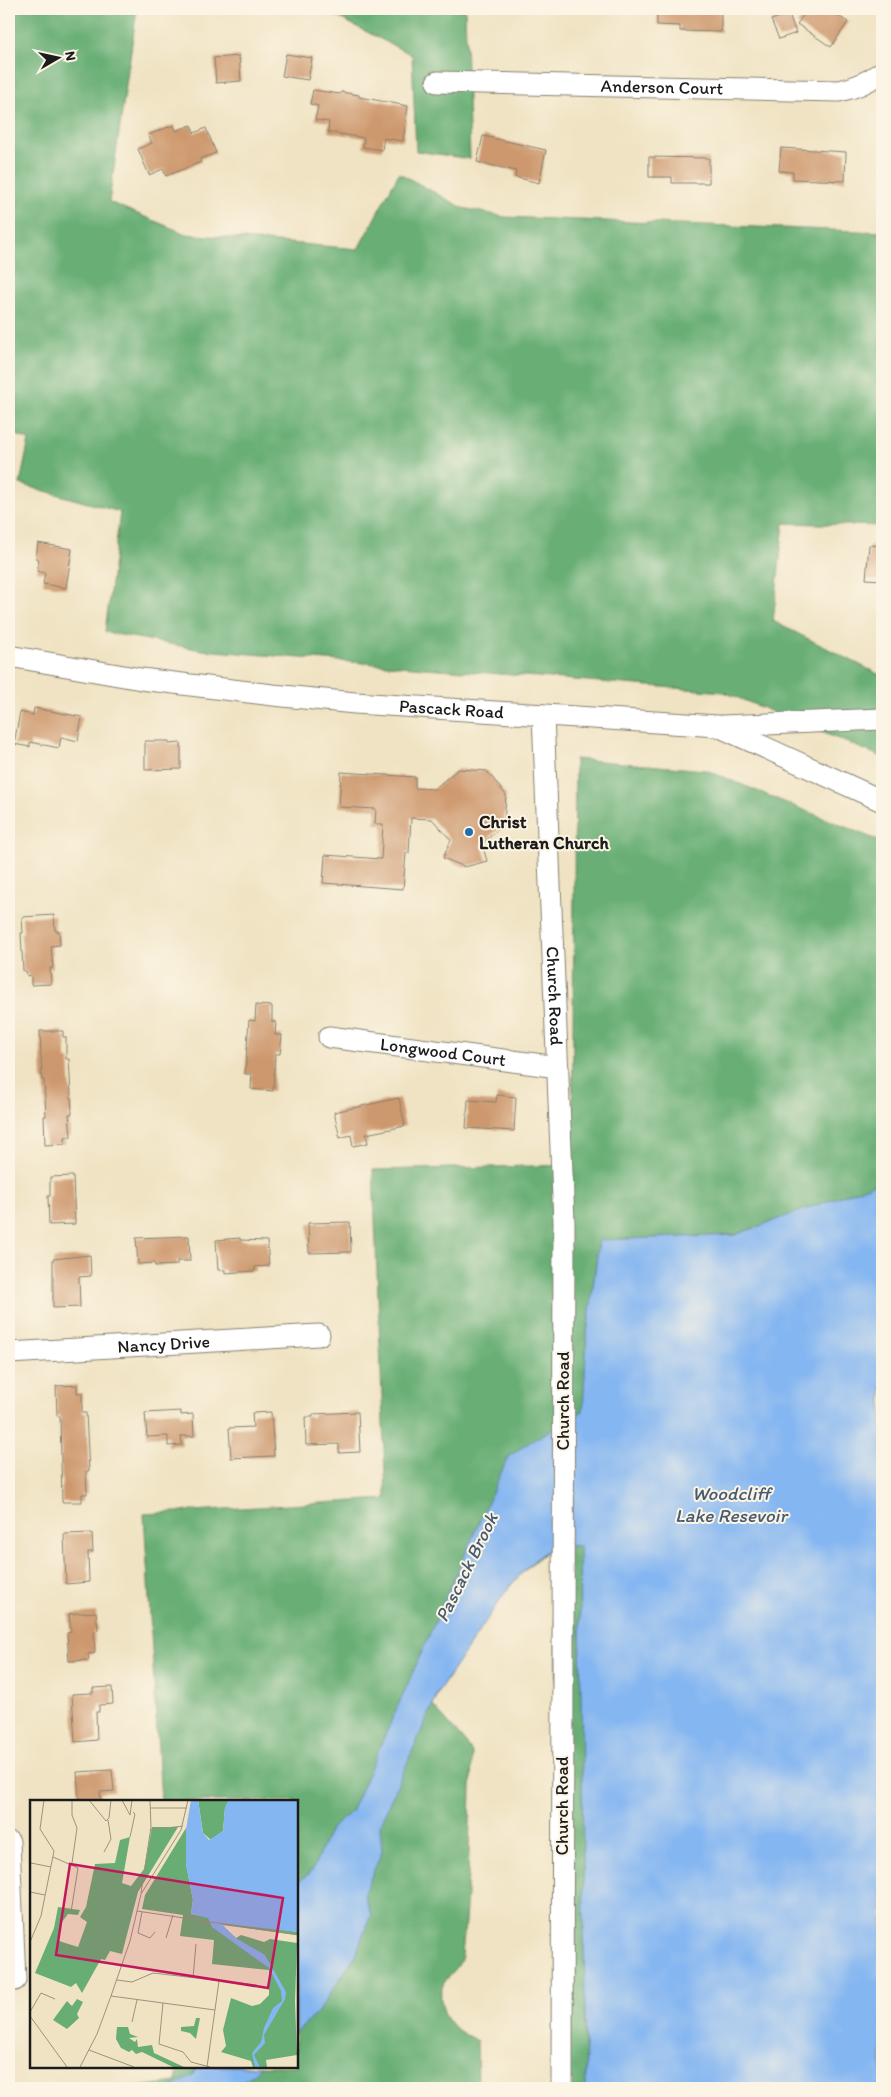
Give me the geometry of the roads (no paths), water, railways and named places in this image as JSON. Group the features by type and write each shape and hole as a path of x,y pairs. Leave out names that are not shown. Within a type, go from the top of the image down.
{"street":[{"name":"Anderson Court","path":"437,82 839,92 869,82 882,72"},
{"name":"Pascack Road","path":"9,656 142,678 248,692 355,703 718,726 882,801"},
{"name":"Church Road","path":"543,715 564,1222 562,2088"},
{"path":"718,726 882,719"},
{"name":"Longwood Court","path":"329,1037 558,1066"},
{"name":"Nancy Drive","path":"9,1353 319,1335"},
{"path":"9,1842 15,1980"}],"water":[{"name":"Woodcliff Lake Resevoir","path":"882,1181 882,2088 586,2088 579,1546 555,1545 525,1569 506,1591 439,1691 380,1824 382,1852 364,1893 371,1915 355,1956 317,2013 298,2031 298,1882 312,1871 330,1829 351,1812 508,1457 583,1411 587,1334 599,1240 735,1235"},
{"path":"198,2067 260,2067 251,2076 229,2088 171,2088 193,2076"}],"place":[{"name":"Christ Lutheran Church","path":"469,832"}],"water label":[{"name":"Pascack Brook","path":"466,1567"}]}
